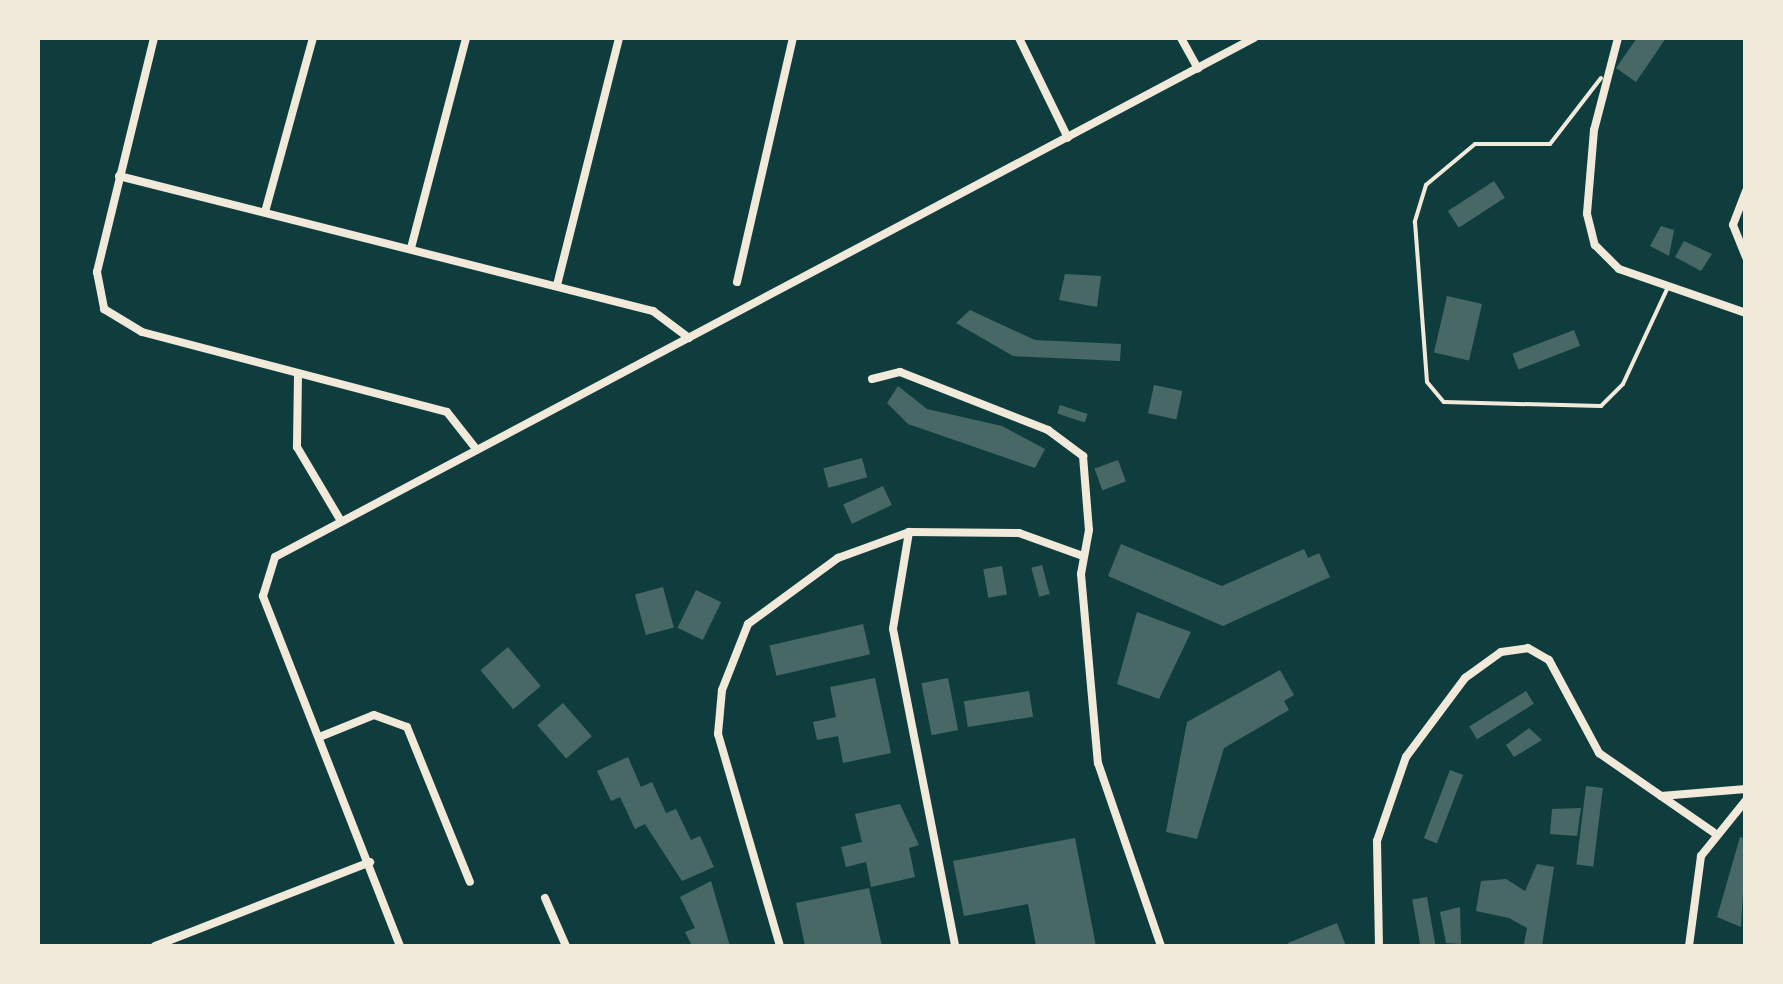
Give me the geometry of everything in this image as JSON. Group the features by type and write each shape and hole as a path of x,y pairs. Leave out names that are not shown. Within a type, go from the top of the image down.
{"street":[{"path":"154,38 97,272 104,309 142,332 447,412 477,450"},
{"path":"265,212 313,38"},
{"path":"411,248 466,38"},
{"path":"557,285 619,38"},
{"path":"737,282 793,38"},
{"path":"1019,38 1068,138"},
{"path":"1181,38 1198,68"},
{"path":"400,946 261,583 275,557 1254,38"},
{"path":"1618,38 1602,78 1589,231 1619,269 1746,313"},
{"path":"119,176 653,311 688,338"},
{"path":"1746,191 1734,225 1746,258"},
{"path":"872,379 900,372 1076,447 1086,471 1083,556 1098,764 1161,946"},
{"path":"298,374 298,447 341,521"},
{"path":"780,946 718,734 722,690 748,624 838,558 909,532 1019,533 1083,556"},
{"path":"909,532 894,628 955,946"},
{"path":"1378,946 1377,841 1406,757 1465,678 1501,652 1528,648 1549,660 1599,753 1713,832"},
{"path":"322,736 374,715 406,727 470,882"},
{"path":"1656,796 1746,788"},
{"path":"1689,946 1693,879 1713,832 1746,800"},
{"path":"155,946 370,862"},
{"path":"545,898 566,946"}],"lane":[{"path":"1602,78 1550,144 1474,144 1426,185 1415,222 1427,382 1444,402 1601,406 1623,384 1670,284"}],"building":[{"path":"1637,38 1666,38 1636,82 1616,68"},
{"path":"1494,181 1505,198 1459,228 1448,211"},
{"path":"1661,226 1674,230 1669,256 1650,246"},
{"path":"1684,241 1712,254 1701,271 1675,257"},
{"path":"1065,274 1101,276 1097,307 1059,300"},
{"path":"1447,296 1482,304 1469,361 1434,353"},
{"path":"970,310 1035,340 1121,344 1120,361 1013,356 956,323"},
{"path":"1574,330 1580,346 1518,370 1512,354"},
{"path":"1154,385 1182,391 1176,419 1148,413"},
{"path":"898,386 927,409 1002,426 1045,449 1035,468 908,424 887,403"},
{"path":"1060,405 1088,414 1085,423 1057,414"},
{"path":"862,458 867,477 829,488 823,468"},
{"path":"1118,460 1126,482 1102,490 1095,469"},
{"path":"883,486 892,505 852,524 843,505"},
{"path":"1121,544 1222,586 1304,549 1308,558 1319,553 1330,577 1223,626 1108,576"},
{"path":"1042,565 1050,594 1039,597 1031,568"},
{"path":"1002,566 1007,595 988,598 983,569"},
{"path":"663,587 674,628 646,635 635,595"},
{"path":"696,590 721,602 703,640 678,628"},
{"path":"1137,612 1191,632 1159,699 1117,684"},
{"path":"863,624 870,654 776,676 769,646"},
{"path":"508,647 541,686 513,709 480,670"},
{"path":"1280,670 1294,695 1284,701 1289,710 1224,748 1197,839 1166,832 1187,722"},
{"path":"875,678 891,753 843,763 838,736 817,740 813,722 836,717 830,687"},
{"path":"948,678 958,730 932,735 921,683"},
{"path":"1029,691 1033,717 968,727 964,701"},
{"path":"1526,691 1534,704 1477,739 1469,727"},
{"path":"563,703 592,736 566,759 537,725"},
{"path":"1529,728 1542,740 1514,757 1506,745"},
{"path":"628,757 641,787 652,782 666,813 676,809 691,840 700,836 714,867 682,881 645,824 635,829 620,797 611,801 597,771"},
{"path":"1450,770 1463,775 1437,843 1424,838"},
{"path":"1586,786 1603,788 1593,866 1576,864"},
{"path":"900,804 919,845 909,848 915,877 871,887 866,862 846,867 841,847 862,842 855,814"},
{"path":"1581,808 1577,836 1550,834 1552,809"},
{"path":"1740,837 1746,839 1741,927 1717,917"},
{"path":"1075,838 1096,946 1036,946 1028,904 964,916 953,861"},
{"path":"1537,864 1554,867 1542,946 1524,944 1527,928 1509,918 1476,911 1481,881 1506,879 1525,891"},
{"path":"711,881 730,946 692,946 685,932 695,928 680,897"},
{"path":"869,888 882,946 805,946 796,903"},
{"path":"1427,897 1436,946 1420,946 1412,900"},
{"path":"1460,907 1461,944 1446,943 1440,912"},
{"path":"1337,923 1346,946 1289,946 1288,943"}]}
